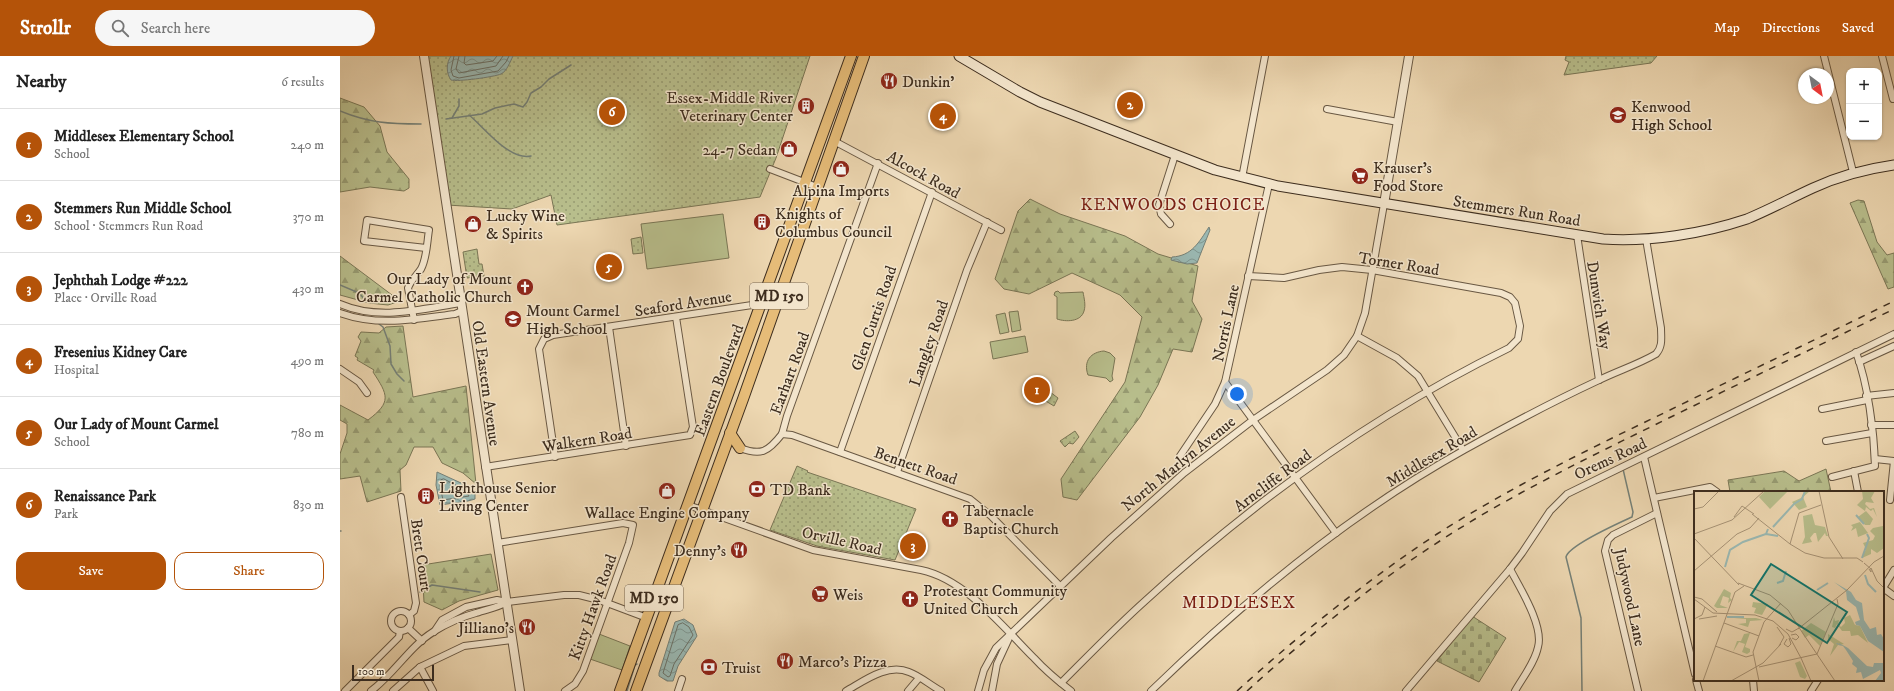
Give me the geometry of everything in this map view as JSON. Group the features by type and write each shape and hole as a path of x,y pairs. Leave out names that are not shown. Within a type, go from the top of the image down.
{"main road":[{"name":"Eastern Boulevard","path":"620,691 851,56"},
{"name":"Eastern Boulevard","path":"636,691 724,450 864,56"},
{"name":"Stemmers Run Road","path":"959,56 1020,92 1175,155 1242,178 1384,204 1577,235 1618,240 1683,234 1730,224 1759,214 1813,188 1853,172 1894,165"},
{"path":"730,433 740,448"},
{"path":"724,450 730,447 740,448"},
{"path":"642,676 642,661 652,630 651,624 646,618"}],"street":[{"name":"Old Eastern Avenue","path":"424,56 485,467 508,602 520,691"},
{"path":"1242,178 1265,56"},
{"name":"North Marlyn Avenue","path":"978,691 982,675 996,648 1060,586 1178,478 1253,420 1338,361 1350,348 1357,336 1368,304 1372,270 1409,56"},
{"path":"1824,56 1853,172"},
{"path":"1882,56 1893,99"},
{"path":"1327,109 1398,122"},
{"name":"Alcock Road","path":"834,141 878,163 1001,230"},
{"path":"1170,224 1161,214 1159,205 1175,155"},
{"name":"Earhart Road","path":"782,434 787,416 878,163"},
{"path":"770,170 817,187"},
{"name":"Norris Lane","path":"1180,456 1216,404 1226,382 1269,184"},
{"name":"Glen Curtis Road","path":"840,452 932,192"},
{"path":"414,320 408,288 421,268 426,248 429,230 367,220 364,241 426,248"},
{"name":"Langley Road","path":"897,472 967,270 987,222"},
{"name":"Dunwich Way","path":"1577,235 1599,380"},
{"name":"Middlesex Road","path":"1151,691 1248,602 1336,533 1384,499 1463,450 1599,380 1656,354 1661,346 1661,328 1646,238"},
{"name":"Torner Road","path":"1248,276 1284,278 1319,270 1342,267 1372,270 1507,295 1516,306 1520,330"},
{"name":"Seaford Avenue","path":"555,457 539,349 541,342 549,336 752,305 760,306"},
{"path":"341,306 377,313 462,307"},
{"path":"340,313 381,322 414,320 455,314 462,307"},
{"name":"Walkern Road","path":"485,467 686,437 692,433 693,422 676,316"},
{"path":"609,327 626,446"},
{"name":"Arncliffe Road","path":"1061,683 1145,600 1195,557 1296,477 1428,390 1509,348 1518,338 1520,330"},
{"name":"Orems Road","path":"1406,691 1510,569 1550,511 1563,497 1580,486 1644,457 1894,334"},
{"path":"1357,336 1397,358 1418,376 1428,390 1463,450"},
{"path":"1860,362 1894,346"},
{"path":"1832,477 1876,466 1867,398 1860,362 1856,352"},
{"path":"340,369 359,382 367,393"},
{"path":"1226,382 1336,533"},
{"path":"1822,408 1894,393"},
{"path":"1871,425 1894,425"},
{"path":"1826,441 1872,433"},
{"path":"740,448 761,453 774,444 782,434"},
{"name":"Bennett Road","path":"782,434 799,437 951,491 977,502 1060,586"},
{"path":"1644,457 1694,670"},
{"path":"1875,459 1894,461 1890,500"},
{"path":"1854,471 1858,491"},
{"path":"1654,498 1703,487 1710,487 1716,491"},
{"name":"Brett Court","path":"401,497 416,603 414,611 409,615"},
{"name":"Orville Road","path":"688,505 813,550 938,574 974,599 1010,636 1070,691"},
{"name":"Judywood Lane","path":"1638,691 1605,551 1608,540 1613,535 1657,513"},
{"name":"Kitty Hawk Road","path":"497,543 623,523 633,525 631,537 608,603 582,671 575,684 565,691"},
{"path":"1510,569 1534,619 1539,636 1535,657 1515,691"},
{"path":"1884,586 1894,570"},
{"path":"1884,589 1894,596"},
{"path":"371,691 422,641 434,632 442,620 466,607 497,600 508,602 572,594 608,603 646,618"},
{"name":"Brett Court","path":"400,631 396,630 391,624 391,617 400,611 409,615 411,620 408,628"},
{"path":"345,691 399,638 400,631 408,628 422,641"},
{"name":"North Marlyn Avenue","path":"992,688 997,664 1010,636"},
{"path":"393,691 420,667 464,646 512,640"},
{"path":"420,667 433,691"},
{"path":"846,691 884,671 902,670 941,691"},
{"path":"908,691 919,678"},
{"path":"678,691 682,679"},
{"path":"1696,681 1699,691"},
{"path":"1753,681 1754,691"},
{"path":"1811,691 1817,681"}],"green space":[{"path":"424,56 810,56 776,158 760,197 557,225 551,195 512,209 447,205"},
{"path":"1566,56 1657,56 1651,63 1564,75 1569,62 1565,60"},
{"path":"340,98 364,107 380,126 387,152 409,179 409,188 404,191 370,187 340,192"},
{"path":"1030,199 1060,214 1125,236 1158,254 1198,266 1192,301 1202,319 1192,352 1173,349 1158,385 1140,417 1077,500 1063,497 1061,479 1125,382 1142,317 1120,295 1072,273 1029,294 1004,289 995,279 1018,211"},
{"path":"1858,200 1864,201 1877,242 1887,255 1894,253 1894,287 1888,289 1850,203"},
{"path":"723,214 729,258 647,269 641,224"},
{"path":"641,237 643,253 633,254 631,239"},
{"path":"477,249 479,264 482,264 484,276 467,278 463,252"},
{"path":"340,256 400,301 388,305 369,303 340,295"},
{"path":"1058,291 1060,293 1083,292 1085,309 1080,317 1069,321 1057,319 1057,297 1054,295 1055,292"},
{"path":"1018,311 1021,330 1012,332 1009,312"},
{"path":"1005,313 1009,332 1000,334 996,315"},
{"path":"403,326 413,397 466,386 476,484 463,473 442,463 433,447 414,447 406,465 400,470 401,491 367,502 360,476 340,479 340,454 347,433 347,424 340,420 340,405 368,420 381,408 385,398 382,387 373,372 374,370 357,360 358,358 355,356 361,341 358,337 361,332 379,333 386,327"},
{"path":"1025,336 1028,352 993,359 990,342"},
{"path":"1104,351 1110,353 1115,358 1112,376 1113,380 1110,382 1106,378 1088,375 1087,370 1087,362 1089,358 1095,353"},
{"path":"1043,392 1050,392 1058,398 1054,406 1039,397"},
{"path":"1075,431 1079,437 1073,444 1069,443 1065,447 1060,441"},
{"path":"797,466 808,471 807,472 916,509 895,560 817,546 770,530"},
{"path":"1826,469 1831,491 1730,491 1728,480 1784,471 1799,481"},
{"path":"491,554 498,590 459,601 442,610 424,602 422,565"},
{"path":"1472,616 1506,638 1479,682 1437,661"},
{"path":"599,634 630,646 622,670 590,659"}],"water":[{"path":"451,56 513,56 507,69 501,74 476,79 451,80 447,71 447,65"},
{"path":"1209,227 1210,230 1197,263 1187,264 1171,260 1172,257 1185,254 1190,251 1202,238"},
{"path":"437,472 461,483 475,494 475,499 440,505 436,485"},
{"path":"684,619 693,625 697,636 678,666 673,681 667,681 659,676 659,673 675,622"}],"waterway":[{"path":"446,119 482,114 495,108 514,104 523,107 531,93 571,65"},
{"path":"452,118 459,106 459,99"},
{"path":"340,111 380,122 421,124"},
{"path":"469,115 497,142 506,148 523,156 531,156"},
{"path":"340,285 359,293 367,302"},
{"path":"379,324 383,327 390,346 391,364 397,374 404,381"},
{"path":"1582,691 1581,618 1566,557 1569,552 1585,541 1632,517 1633,512 1623,469"},
{"path":"420,592 432,585 480,592"},
{"path":"627,691 635,665 637,664"}],"railway":[{"path":"1237,691 1285,649 1359,589 1437,534 1493,500 1580,454 1894,301"},
{"path":"1247,691 1330,620 1388,576 1418,555 1480,516 1554,475 1894,309"}],"place":[{"name":"Dunkin'","path":"889,81"},
{"name":"Stemmers Run Middle School","path":"1130,105"},
{"name":"Essex-Middle River Veterinary Center","path":"806,106"},
{"name":"Renaissance Park","path":"612,112"},
{"name":"Kenwood High School","path":"1618,115"},
{"name":"Fresenius Kidney Care","path":"943,116"},
{"name":"24-7 Sedan","path":"789,149"},
{"name":"Alpina Imports","path":"841,169"},
{"name":"Krauser's Food Store","path":"1360,176"},
{"name":"Knights of Columbus Council","path":"762,222"},
{"name":"Lucky Wine & Spirits","path":"473,224"},
{"name":"Our Lady of Mount Carmel","path":"609,267"},
{"name":"Our Lady of Mount Carmel Catholic Church","path":"525,287"},
{"name":"Mount Carmel High School","path":"513,319"},
{"name":"Middlesex Elementary School","path":"1037,390"},
{"name":"TD Bank","path":"757,489"},
{"name":"Wallace Engine Company","path":"667,491"},
{"name":"Lighthouse Senior Living Center","path":"426,496"},
{"name":"Tabernacle Baptist Church","path":"950,519"},
{"name":"Jephthah Lodge #222","path":"913,546"},
{"name":"Denny's","path":"739,550"},
{"name":"Weis","path":"820,594"},
{"name":"Protestant Community United Church","path":"910,599"},
{"name":"Jilliano’s","path":"527,627"},
{"name":"Marco's Pizza","path":"785,661"},
{"name":"Truist","path":"709,667"}],"district":[{"name":"KENWOODS CHOICE","path":"1173,204"},
{"name":"MIDDLESEX","path":"1239,602"}]}
